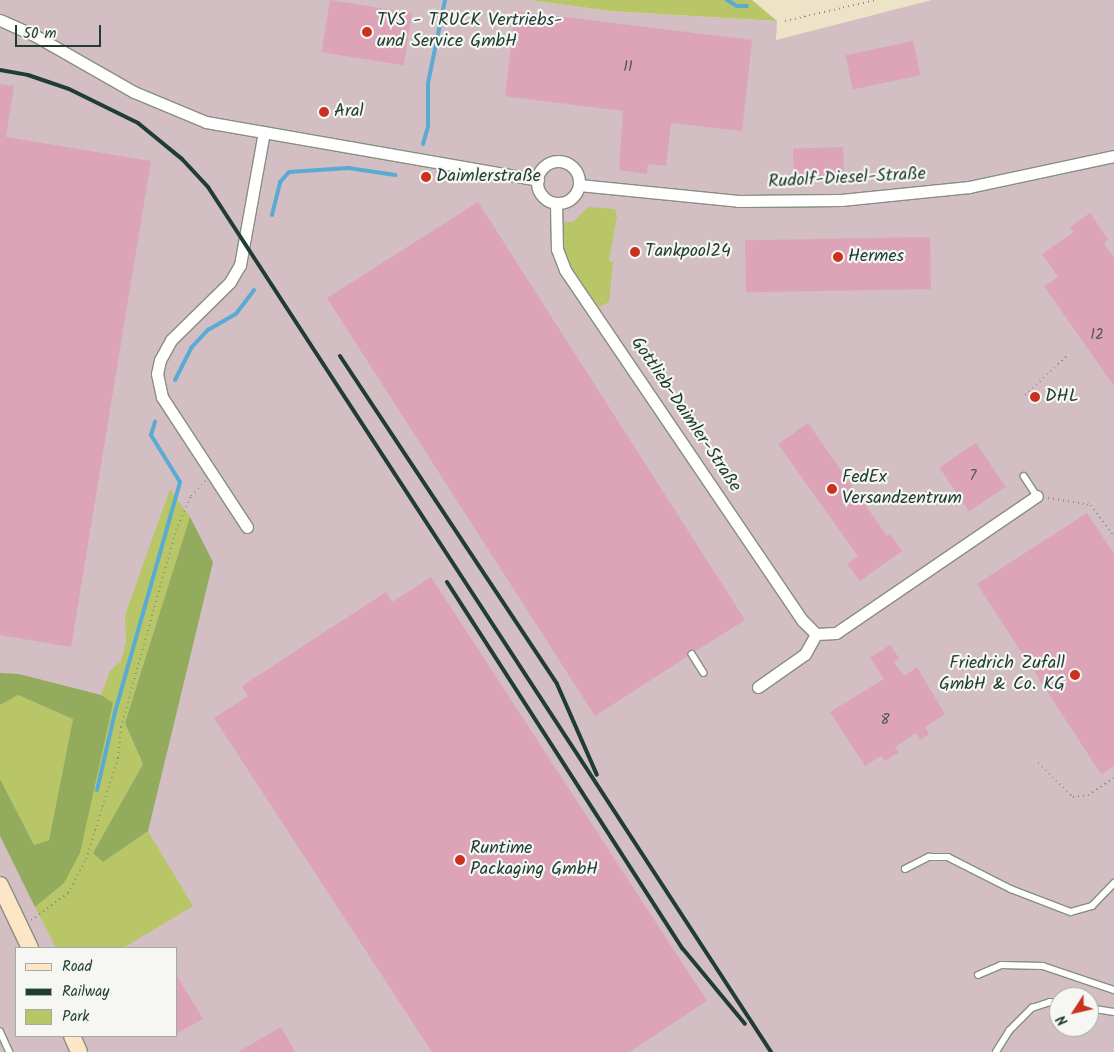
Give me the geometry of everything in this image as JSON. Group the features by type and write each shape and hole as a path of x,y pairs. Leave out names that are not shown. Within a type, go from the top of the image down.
{"street":[{"path":"0,20 170,108 206,122 538,180"},
{"path":"247,528 162,397 157,374 160,360 172,340 230,282 240,265 264,132"},
{"name":"Rudolf-Diesel-Straße","path":"579,185 738,201 841,200 969,187 1114,156"},
{"path":"561,162 573,167 579,185 571,199 556,203 542,196 538,180 543,168 561,162"},
{"name":"Gottlieb-Daimler-Straße","path":"556,203 557,250 565,270 802,620 816,634"},
{"path":"758,686 805,654 816,634 836,633 1038,496"},
{"path":"0,885 30,947"},
{"path":"72,1037 79,1052"}],"lane":[{"path":"1024,476 1038,496"},
{"path":"692,654 704,674"},
{"path":"905,868 929,857 948,857 1011,889 1071,912 1092,906 1114,883"},
{"path":"978,975 1001,965 1043,966 1114,990"},
{"path":"996,1052 1009,1031 1032,1008 1049,1002"},
{"path":"1099,1010 1114,1012"},
{"path":"0,1031 10,1052"}],"path":[{"path":"785,21 876,0"},
{"path":"1026,395 1068,355"},
{"path":"20,928 68,893 86,859 118,758 121,727 176,530 191,496 212,474"},
{"path":"1038,496 1091,505 1114,535"},
{"path":"1038,763 1073,797 1088,795 1114,778"}],"shaded area":[{"path":"0,0 529,0 610,11 777,21 776,40 932,0 1114,0 1114,1052 0,1052"}],"green space":[{"path":"529,0 752,0 777,21 610,11"},
{"path":"588,207 615,209 617,216 609,261 613,262 609,302 599,307 569,266 564,251 564,222 573,222"},
{"path":"170,489 190,517 125,723 143,764 93,853 103,862 148,831 193,906 125,947 55,947 35,907 64,883 113,704 101,695 110,671 121,661 126,641 125,615"},
{"path":"190,517 213,562 148,831 103,862 93,853 143,764 125,723"},
{"path":"0,673 19,674 101,695 113,703 80,853 64,883 35,907 0,836 0,779 34,845 49,840 73,719 18,695 0,705"},
{"path":"18,695 73,719 49,840 34,845 0,779 0,705"}],"building":[{"name":"TVS - TRUCK Vertriebs- und Service GmbH","path":"330,0 412,13 404,65 322,52"},
{"path":"515,11 752,40 742,131 671,123 666,166 648,164 647,174 619,170 623,111 505,96"},
{"path":"913,41 920,75 853,90 846,55"},
{"path":"0,84 14,86 6,137 151,161 71,647 0,635"},
{"path":"843,147 844,177 794,179 793,149"},
{"path":"478,202 745,620 696,651 689,650 688,656 595,716 327,298"},
{"path":"1090,213 1108,239 1104,243 1114,258 1114,386 1044,286 1058,277 1042,254 1074,232 1070,227"},
{"name":"Hermes","path":"930,237 931,289 746,292 745,240"},
{"name":"FedEx Versandzentrum","path":"808,423 887,536 890,534 902,551 860,581 847,564 858,556 778,444"},
{"path":"976,443 1006,487 969,512 940,468"},
{"name":"Friedrich Zufall GmbH & Co. KG","path":"1087,513 1114,554 1114,766 1101,774 977,584"},
{"name":"Runtime Packaging GmbH","path":"431,577 707,1001 629,1052 432,1052 214,718 248,696 242,686 386,592 392,602"},
{"path":"890,645 899,658 894,662 904,676 917,667 945,714 925,727 929,734 920,740 916,733 895,747 899,752 885,761 881,756 865,766 830,712 884,679 870,658"},
{"path":"178,977 203,1019 178,1033"},
{"path":"281,1027 295,1052 238,1052"}],"waterway":[{"path":"423,144 428,126 428,83 445,0"},
{"path":"727,0 737,6 747,6"},
{"path":"272,215 280,182 289,172 348,168 395,175"},
{"path":"175,380 191,348 208,330 236,314 254,290"},
{"path":"97,790 115,712 180,482 151,435 155,422"}],"railway":[{"path":"0,70 28,75 69,89 138,123 182,159 208,187 771,1052"},
{"path":"340,356 557,684 597,775"},
{"path":"447,582 683,949 745,1024"}],"place":[{"name":"TVS - TRUCK Vertriebs- und Service GmbH","path":"367,32"},
{"name":"Aral","path":"324,112"},
{"name":"Daimlerstraße","path":"426,177"},
{"name":"Tankpool24","path":"635,252"},
{"name":"Hermes","path":"838,257"},
{"name":"DHL","path":"1035,397"},
{"name":"FedEx Versandzentrum","path":"832,489"},
{"name":"Friedrich Zufall GmbH & Co. KG","path":"1075,675"},
{"name":"Runtime Packaging GmbH","path":"460,860"}]}
